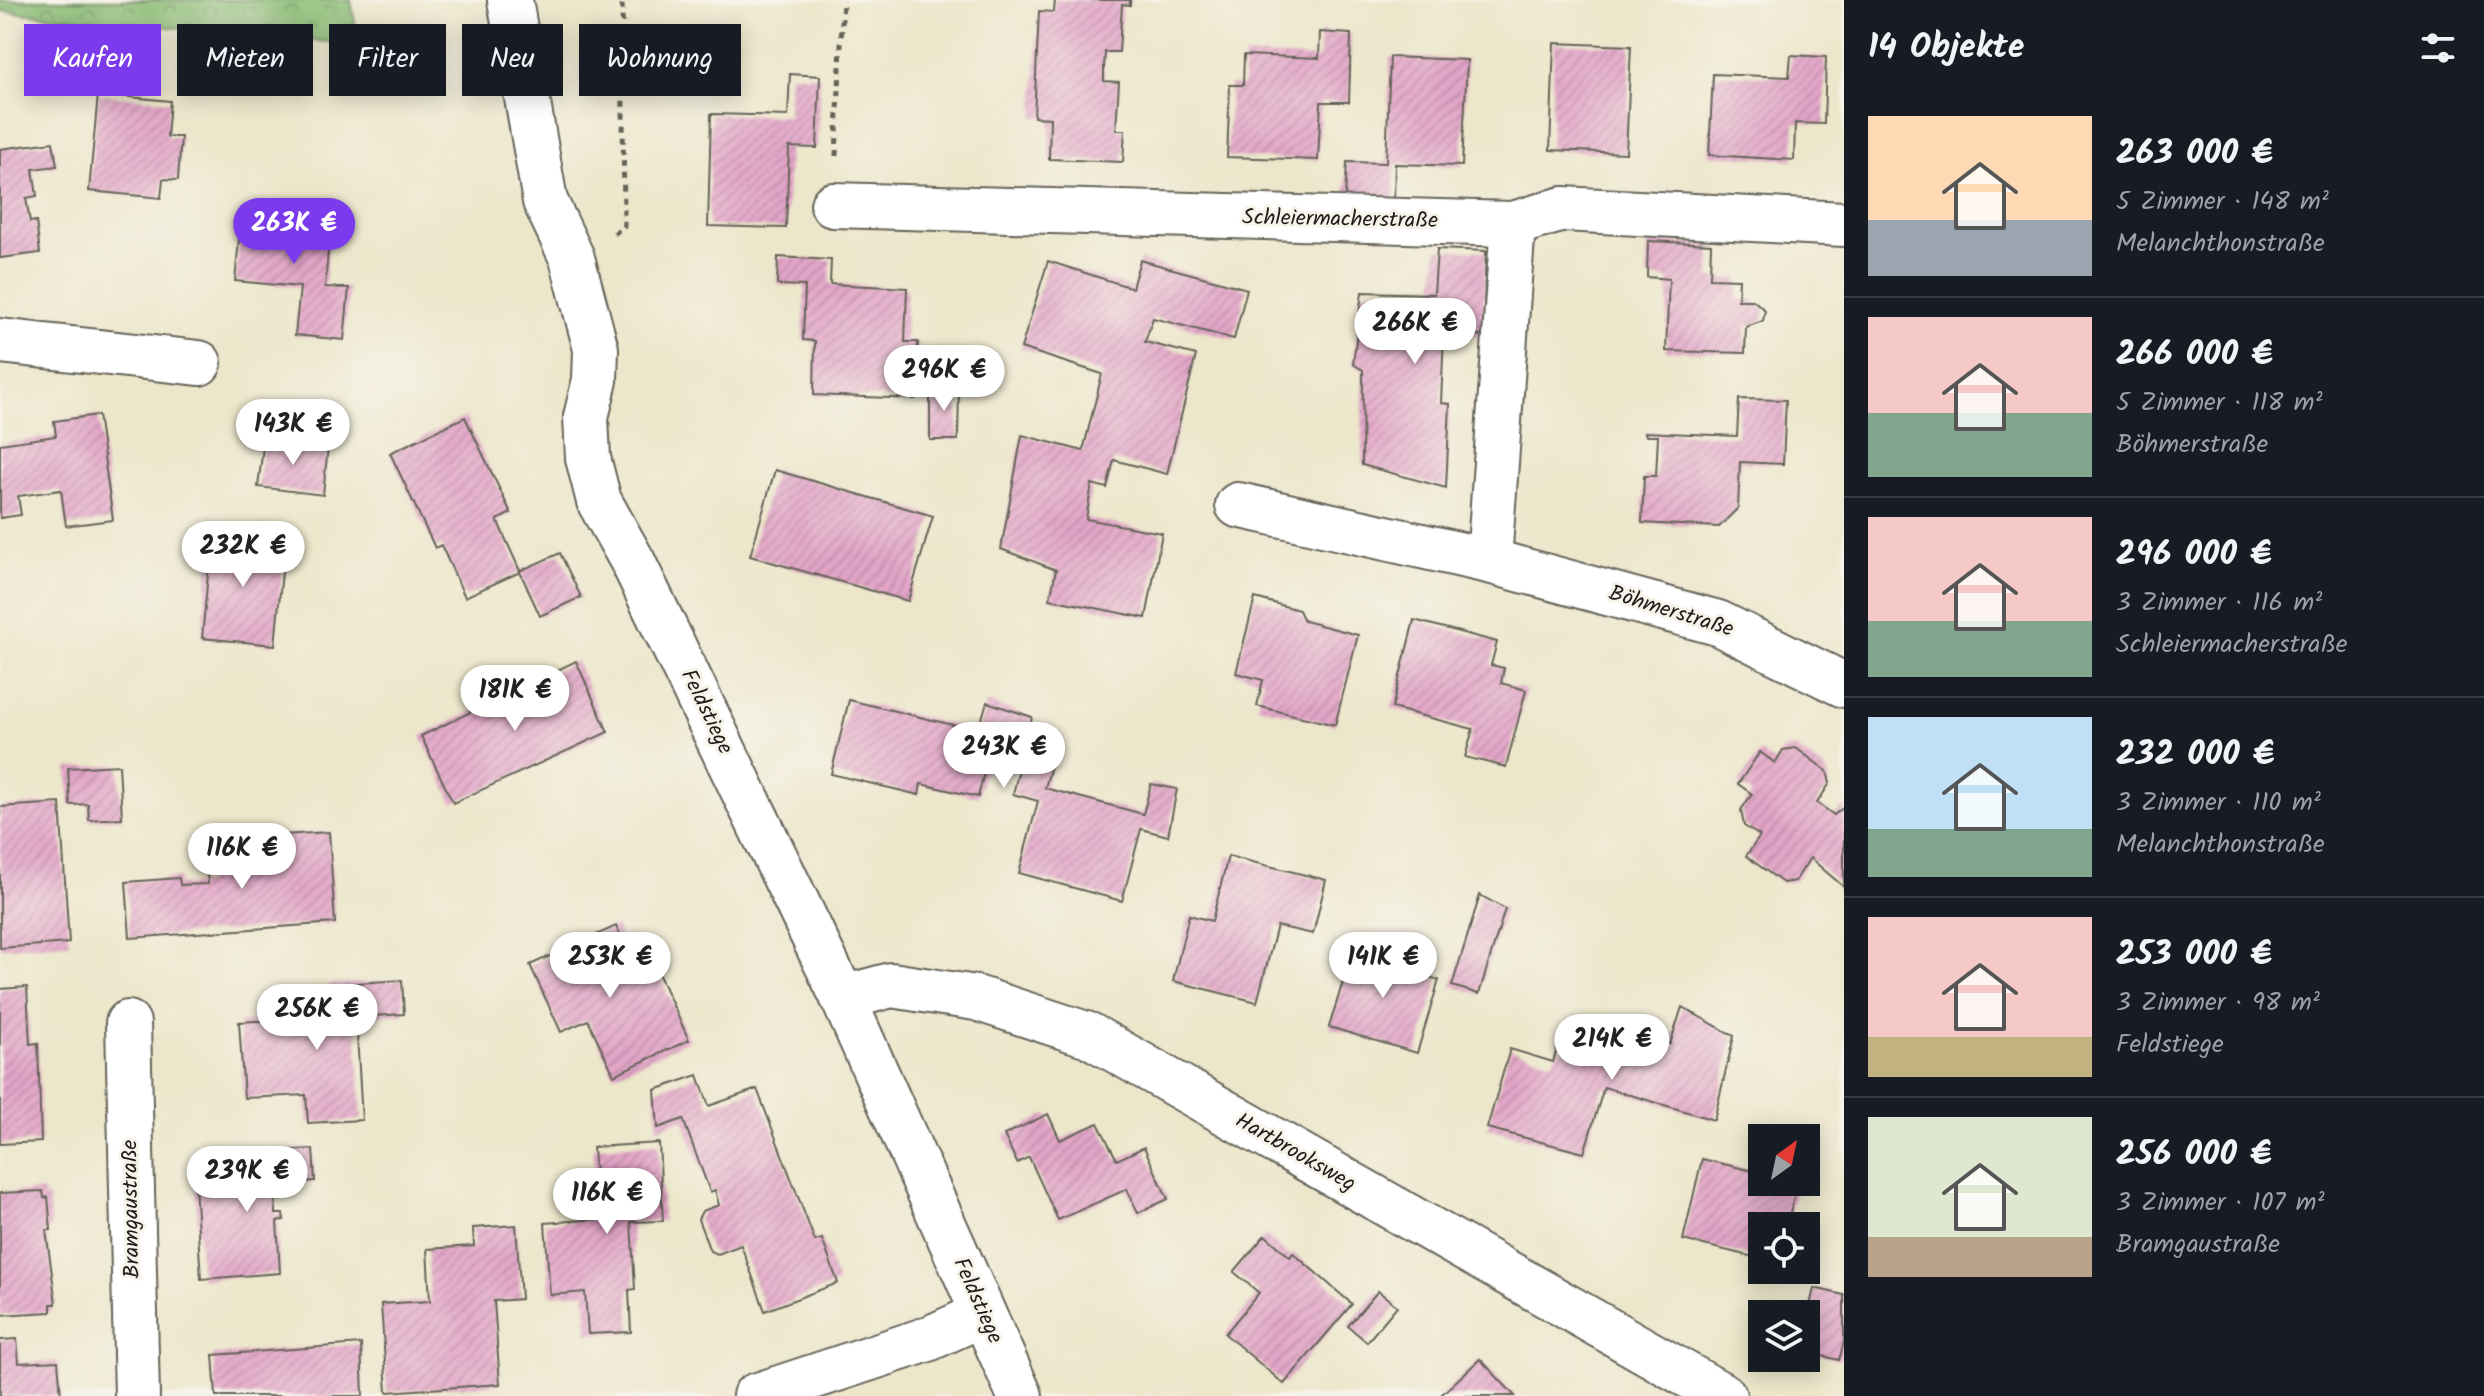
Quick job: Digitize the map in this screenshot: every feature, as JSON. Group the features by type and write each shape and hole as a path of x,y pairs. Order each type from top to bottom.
{"street":[{"name":"Feldstiege","path":"510,0 545,201 572,258 596,349 595,380 586,417 588,458 599,501 633,562 843,998 1020,1396"},
{"name":"Schleiermacherstraße","path":"833,205 1513,224 1563,209 1844,224"},
{"path":"1489,561 1513,224"},
{"path":"0,341 199,363"},
{"name":"Böhmerstraße","path":"1238,505 1489,561 1718,623 1844,685"},
{"name":"Hartbrooksweg","path":"843,998 891,985 976,998 1089,1035 1724,1396"},
{"name":"Bramgaustraße","path":"128,1023 137,1396"},
{"path":"755,1396 928,1339 983,1314"}],"path":[{"path":"572,258 602,243 624,226 622,0"},
{"path":"833,205 843,0"}],"green space":[{"path":"0,0 351,0 355,24 329,24 329,42 313,41 313,24 177,24 177,28 0,11"}],"building":[{"path":"1055,0 1130,0 1130,5 1122,4 1119,52 1105,52 1104,67 1104,81 1119,82 1116,130 1125,130 1123,162 1049,159 1050,118 1034,117 1039,11 1054,12"},
{"path":"1320,32 1351,34 1349,102 1321,102 1318,160 1227,157 1230,85 1243,85 1244,55 1319,58"},
{"path":"1554,43 1631,46 1626,153 1550,150"},
{"path":"1791,55 1826,57 1824,124 1795,123 1794,160 1709,155 1713,74 1789,77"},
{"path":"1390,57 1467,60 1462,166 1395,164 1394,200 1345,198 1347,162 1386,163"},
{"path":"790,74 820,76 817,148 789,147 786,228 708,226 711,114 788,116"},
{"path":"98,96 170,101 167,137 181,137 178,180 163,179 161,198 89,191"},
{"path":"53,142 57,166 33,169 37,196 26,198 30,222 36,221 40,253 0,258 0,149"},
{"path":"242,208 331,216 325,287 349,288 344,340 295,335 300,287 235,281"},
{"path":"1648,241 1711,244 1710,278 1739,279 1738,300 1753,300 1765,310 1763,321 1746,327 1745,353 1666,351 1669,279 1647,277"},
{"path":"1437,249 1486,251 1483,336 1444,333 1441,403 1450,404 1446,488 1362,465 1363,370 1353,364 1362,292 1434,294"},
{"path":"778,257 831,260 830,284 907,288 905,342 918,342 915,399 814,395 815,341 803,340 805,286 777,285"},
{"path":"1140,260 1247,289 1234,339 1153,318 1145,342 1196,355 1167,474 1114,460 1107,488 1092,484 1086,519 1162,533 1146,618 1050,599 1056,570 1001,549 1022,435 1083,451 1102,374 1021,348 1048,261 1132,288"},
{"path":"930,387 959,387 958,440 930,440"},
{"path":"1739,399 1786,400 1783,464 1740,462 1738,508 1719,527 1642,523 1644,476 1656,476 1658,436 1646,436 1645,432 1737,436"},
{"path":"98,415 113,520 66,526 61,490 18,496 21,515 0,518 0,444 56,436 54,421"},
{"path":"465,417 511,513 497,520 520,571 560,553 581,597 540,616 520,572 465,597 441,545 435,548 390,453"},
{"path":"264,439 328,446 323,495 258,487"},
{"path":"775,470 933,516 908,601 750,556"},
{"path":"212,532 285,540 275,645 202,638"},
{"path":"1255,598 1299,610 1304,621 1358,635 1335,725 1257,706 1263,680 1236,673"},
{"path":"1414,620 1497,642 1491,665 1504,668 1501,683 1526,690 1506,767 1465,757 1473,729 1392,708"},
{"path":"576,661 608,732 453,803 421,736"},
{"path":"849,700 978,731 987,702 1032,717 1027,739 1056,747 1045,788 1143,814 1151,784 1177,789 1168,836 1141,829 1122,901 1019,873 1038,801 1013,794 1025,745 993,737 978,797 921,784 919,795 831,774"},
{"path":"1796,748 1827,771 1830,783 1817,803 1834,815 1844,807 1844,887 1810,858 1795,881 1783,883 1746,856 1760,836 1744,826 1741,810 1752,794 1738,784 1760,752 1775,763 1783,750"},
{"path":"119,765 122,818 89,820 88,804 70,805 68,768"},
{"path":"60,803 69,943 0,948 0,807"},
{"path":"329,832 335,923 130,938 126,882 179,878 180,885 208,884 205,848 267,844 266,836"},
{"path":"1228,856 1326,880 1313,934 1277,926 1257,1002 1173,981 1189,915 1212,921"},
{"path":"1480,895 1505,909 1479,994 1452,986"},
{"path":"616,926 642,981 658,973 689,1040 614,1075 588,1020 561,1032 530,965"},
{"path":"1355,943 1394,954 1391,966 1439,980 1417,1053 1329,1027"},
{"path":"402,980 404,1014 356,1017 362,1120 308,1123 306,1095 244,1098 239,1022 329,1017 328,985"},
{"path":"27,987 30,1044 38,1043 41,1142 0,1144 0,989"},
{"path":"1682,1007 1734,1036 1714,1120 1604,1087 1584,1153 1487,1128 1510,1049 1553,1062 1557,1049 1609,1064 1619,1029 1670,1044"},
{"path":"698,1075 709,1106 757,1089 815,1241 822,1239 838,1283 765,1311 741,1245 718,1254 710,1251 698,1219 702,1211 719,1205 715,1190 710,1192 683,1119 658,1128 655,1090"},
{"path":"1048,1114 1060,1140 1098,1123 1117,1160 1144,1147 1168,1199 1138,1213 1127,1189 1058,1220 1029,1157 1017,1163 1004,1135"},
{"path":"659,1143 663,1221 631,1222 635,1289 629,1290 631,1332 588,1334 585,1292 550,1295 545,1223 598,1219 593,1147"},
{"path":"313,1149 315,1181 275,1184 276,1214 283,1214 284,1220 277,1221 280,1273 201,1279 195,1185 238,1182 236,1153"},
{"path":"1702,1159 1748,1170 1748,1196 1794,1196 1790,1212 1748,1212 1748,1256 1683,1240"},
{"path":"43,1191 44,1198 48,1197 51,1230 46,1230 56,1304 51,1304 51,1312 0,1315 0,1193"},
{"path":"516,1225 521,1299 494,1301 500,1384 387,1392 381,1304 430,1301 427,1249 474,1246 473,1228"},
{"path":"1265,1235 1290,1257 1293,1253 1352,1304 1284,1384 1225,1334 1259,1293 1234,1272"},
{"path":"1814,1288 1844,1295 1844,1342 1839,1360 1820,1355 1820,1300 1811,1300"},
{"path":"1378,1291 1397,1306 1367,1342 1348,1326"},
{"path":"17,1339 19,1363 58,1361 61,1396 0,1396 0,1340"},
{"path":"361,1344 363,1396 216,1396 213,1355"},
{"path":"1480,1359 1515,1396 1440,1396"}]}
